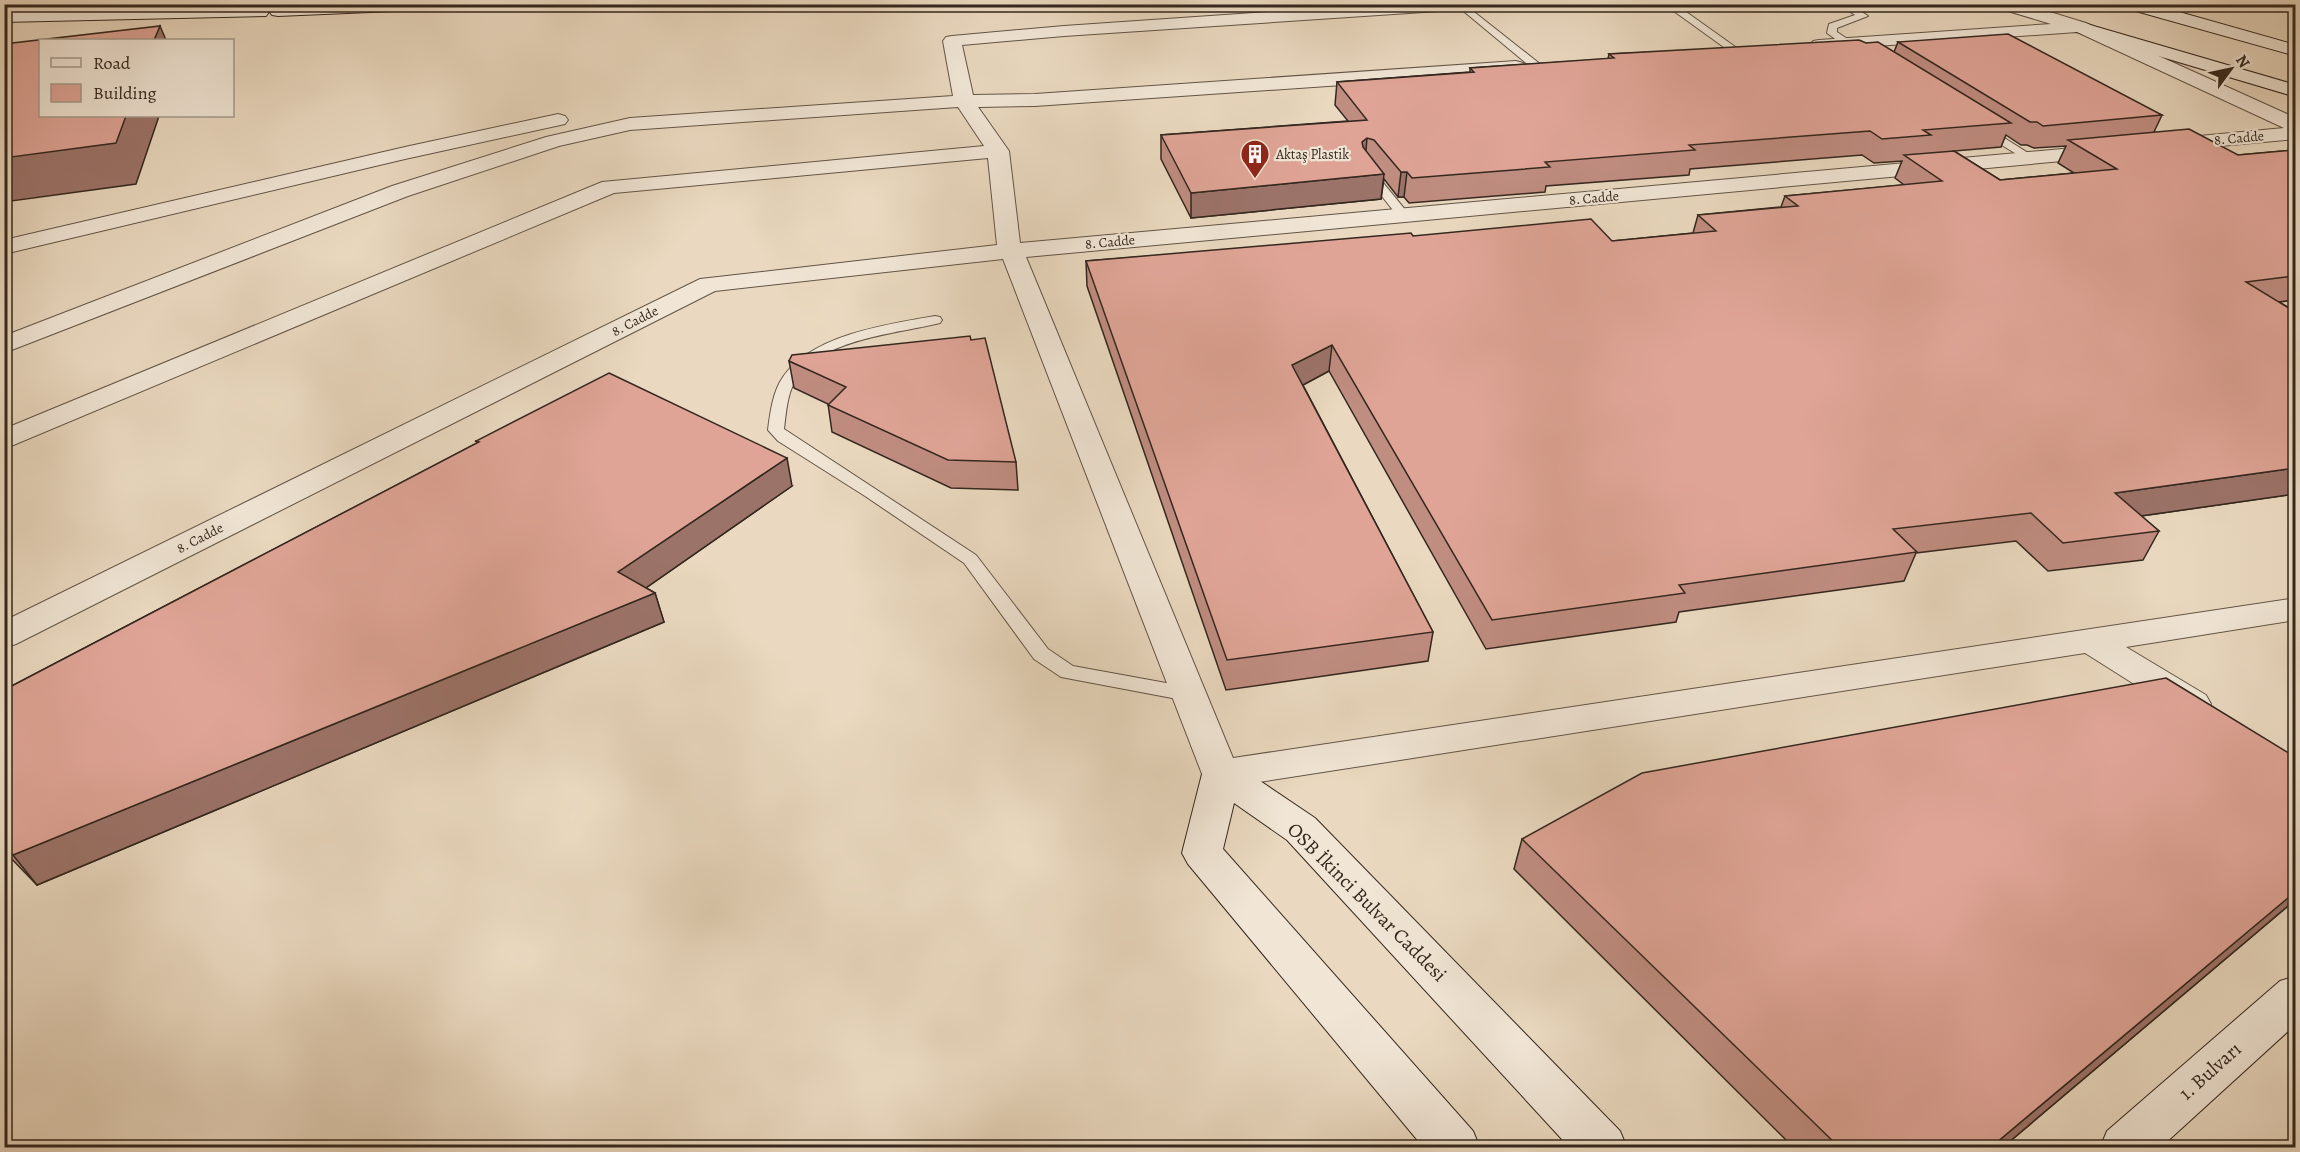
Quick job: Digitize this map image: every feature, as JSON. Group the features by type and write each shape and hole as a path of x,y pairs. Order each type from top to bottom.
{"street":[{"path":"234,4 245,10 260,12"},
{"path":"278,11 320,4"},
{"path":"4,17 260,12 440,4"},
{"path":"1456,1148 1202,853 1221,774 1011,251 1007,240 998,151 964,101 952,41 1064,31 1469,4"},
{"path":"2004,4 2295,91"},
{"path":"2131,4 2295,51"},
{"path":"2186,4 2295,34"},
{"path":"1802,47 2080,27 2295,126"},
{"path":"1712,53 1758,50"},
{"path":"4,345 400,191 553,141 630,124 964,101 1035,100 1547,65"},
{"path":"4,247 467,139 583,116"},
{"name":"8. Cadde","path":"4,636 709,284 1011,251 2295,133"},
{"path":"4,440 610,187 998,151"},
{"path":"333,172 400,191"},
{"path":"1221,774 2295,609"},
{"path":"2089,640 2217,718"},
{"name":"OSB İkinci Bulvar Caddesi","path":"1221,774 1301,829 1603,1148"},
{"name":"1. Bulvarı","path":"2124,1148 2295,995"}],"lane":[{"path":"1668,4 1736,51"},
{"path":"1844,4 1863,16 1832,26 1832,33 1866,56"},
{"path":"1459,5 1547,65"},
{"path":"1972,122 2030,158"},
{"path":"1366,168 1403,215"},
{"path":"935,320 884,328 863,335 832,348 799,366 788,379 776,430 784,438 871,492 970,559 1041,654 1068,672 1188,694"}],"building":[{"path":"160,26 154,39 47,39"},
{"path":"2008,34 2162,115 2043,126 2037,122 2030,122 1898,42"},
{"path":"39,40 39,117 126,117 116,143 4,158 4,44"},
{"path":"1859,40 1866,43 1878,42 2011,123 1923,130 1931,135 1882,139 1870,131 1689,145 1695,150 1545,162 1550,167 1412,178 1407,172 1401,172 1374,140 1367,138 1362,142 1363,147 1384,174 1191,193 1161,135 1367,120 1337,82 1474,72 1470,68 1614,58 1609,54"},
{"path":"2189,129 2238,155 2295,150 2295,276 2246,282 2295,312 2295,468 2115,493 2159,531 2063,543 2031,513 1893,529 1917,552 1679,585 1685,593 1492,620 1332,345 1292,365 1433,632 1227,660 1086,261 1411,233 1413,236 1591,219 1612,241 1716,231 1698,215 1798,206 1785,196 1942,181 1904,155 1954,151 2000,180 2117,169 2068,140"},
{"path":"970,336 971,340 985,338 1016,462 948,460 828,405 846,387 789,361 792,355"},
{"path":"609,373 787,458 618,572 655,593 13,855 4,847 4,690"},
{"path":"2166,678 2295,757 2295,892 1990,1148 1840,1148 1522,839 1642,773"}],"waterway":[{"path":"4,9 179,5"}],"place":[{"name":"Aktaş Plastik","path":"1255,180"}]}
